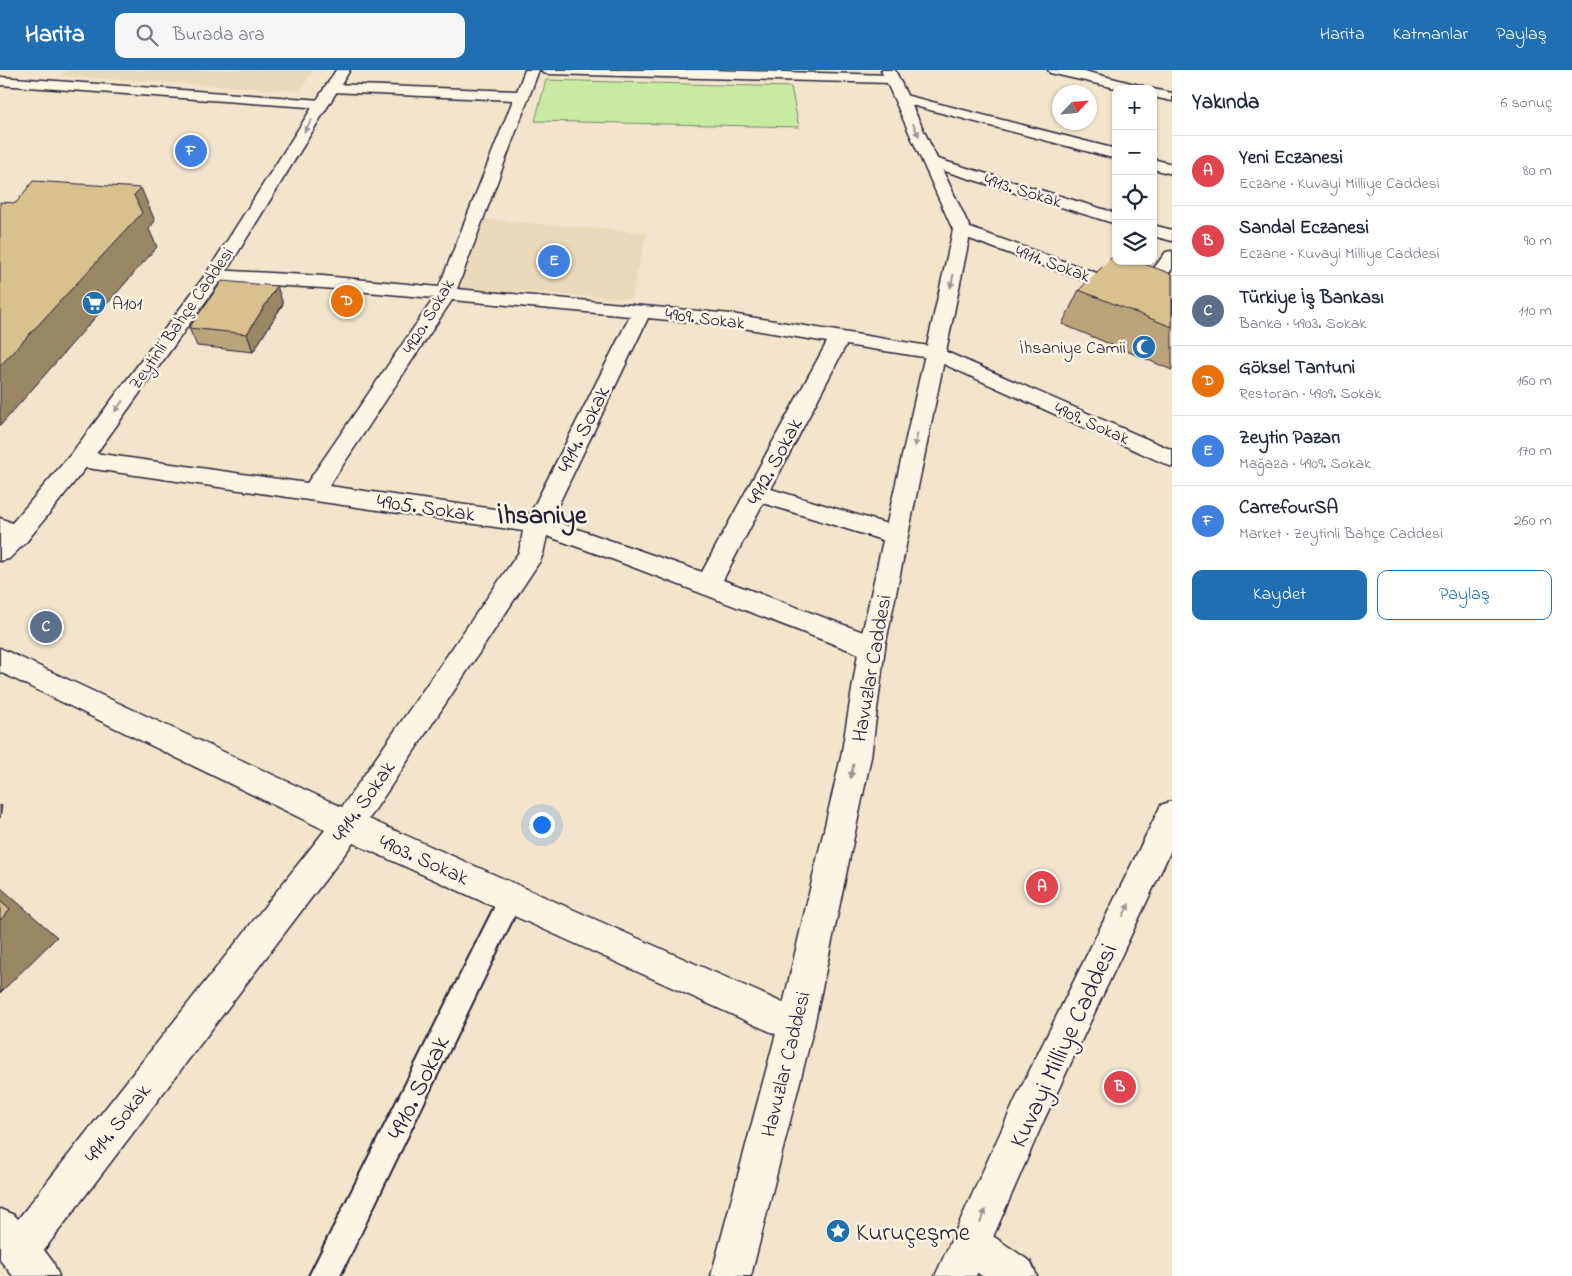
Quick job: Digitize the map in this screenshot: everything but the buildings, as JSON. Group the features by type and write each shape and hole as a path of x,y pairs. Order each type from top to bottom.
{"street":[{"name":"Zeytinli Bahçe Caddesi","path":"0,552 9,531 80,459 214,276 343,70"},
{"name":"4920. Sokak","path":"314,491 446,294 532,70"},
{"path":"548,70 776,73 893,82 1112,153"},
{"path":"1055,70 1080,72 1124,85"},
{"path":"893,82 962,230"},
{"path":"3,84 327,96 522,96"},
{"path":"1157,94 1172,97"},
{"name":"4913. Sokak","path":"931,162 1112,217"},
{"path":"1157,165 1172,169"},
{"name":"4911. Sokak","path":"962,230 1172,307"},
{"name":"Havuzlar Caddesi","path":"731,1276 796,1026 856,757 872,647 935,353 954,278 962,230"},
{"path":"1157,231 1172,236"},
{"path":"1143,296 1172,256"},
{"name":"4909. Sokak","path":"214,276 323,282 731,320 935,353 1172,459"},
{"name":"4914. Sokak","path":"19,1252 348,825 530,554 537,524 642,311"},
{"name":"4912. Sokak","path":"708,585 839,338"},
{"name":"4905. Sokak","path":"80,459 537,524 626,554 872,647"},
{"path":"757,493 895,536"},
{"name":"4903. Sokak","path":"0,659 348,825 796,1026"},
{"name":"Kuvayi Milliye Caddesi","path":"963,1260 1031,1107 1172,815"},
{"path":"963,1260 1017,1276"}],"lane":[{"name":"4910. Sokak","path":"324,1276 511,898"}],"shaded area":[{"path":"67,70 313,70 300,91 61,76"},
{"path":"482,219 647,233 631,299 460,288"}],"green space":[{"path":"546,80 791,87 799,127 535,121"}],"place":[{"name":"CarrefourSA","path":"191,151"},
{"name":"Zeytin Pazarı","path":"554,261"},
{"name":"Göksel Tantuni","path":"347,301"},
{"name":"A101","path":"94,303"},
{"name":"İhsaniye Camii","path":"1144,347"},
{"name":"Türkiye İş Bankası","path":"46,627"},
{"name":"Yeni Eczanesi","path":"1042,887"},
{"name":"Sandal Eczanesi","path":"1120,1087"},
{"name":"Kuruçeşme","path":"838,1231"}],"district":[{"name":"İhsaniye","path":"542,514"}]}
